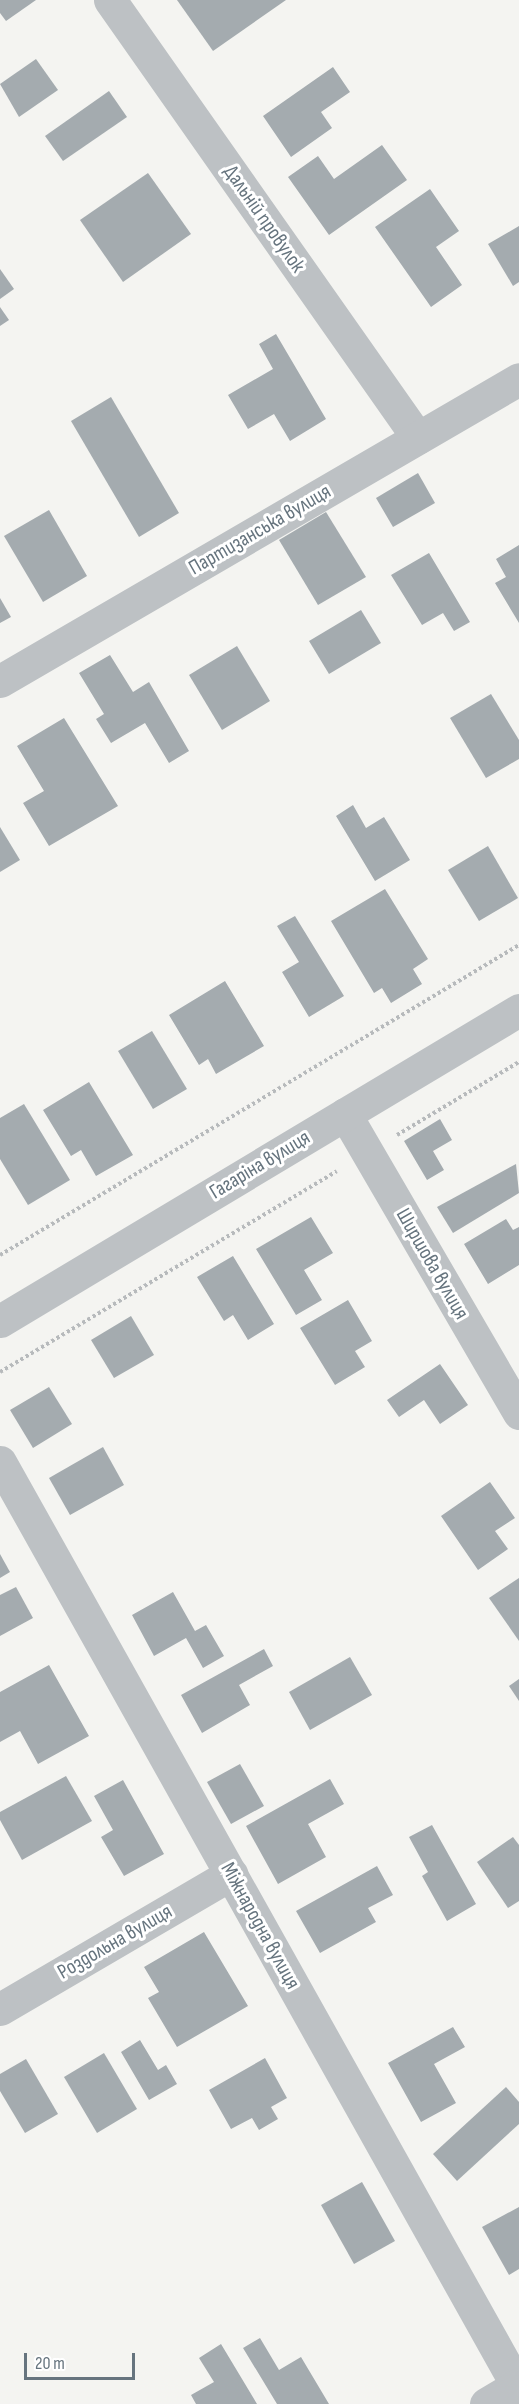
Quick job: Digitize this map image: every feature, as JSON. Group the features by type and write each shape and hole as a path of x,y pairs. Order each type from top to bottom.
{"street":[{"name":"Дальній провулок","path":"110,0 418,438"},
{"name":"Партизанська вулиця","path":"0,681 519,379"},
{"name":"Гагаріна вулиця","path":"0,1321 519,1010"},
{"name":"Ширшова вулиця","path":"345,1114 519,1413"},
{"name":"Міжнародна вулиця","path":"0,1462 518,2386"},
{"name":"Роздольна вулиця","path":"0,2009 231,1874"},
{"path":"486,2404 518,2386"}],"path":[{"path":"0,1255 519,945"},
{"path":"0,1372 519,1062"}],"building":[{"path":"0,0 36,0 6,21 0,13"},
{"path":"177,0 286,0 213,51"},
{"path":"36,59 58,90 19,117 0,84"},
{"path":"333,67 350,92 321,112 332,128 291,157 263,116"},
{"path":"109,91 127,117 63,161 45,136"},
{"path":"382,145 407,180 329,235 288,177 318,156 334,179"},
{"path":"148,173 191,234 123,282 80,220"},
{"path":"430,189 459,231 436,247 462,285 431,307 375,227"},
{"path":"519,226 519,282 513,286 488,244"},
{"path":"0,269 14,289 0,299"},
{"path":"0,307 9,320 0,326"},
{"path":"276,334 326,419 290,441 274,414 248,429 228,395 273,369 259,344"},
{"path":"111,397 179,513 139,537 71,421"},
{"path":"418,473 435,503 393,527 376,498"},
{"path":"49,510 87,576 43,602 4,536"},
{"path":"326,512 366,577 318,605 279,540"},
{"path":"519,545 519,623 495,583 506,577 496,559"},
{"path":"429,553 470,622 454,631 443,613 422,625 391,575"},
{"path":"0,598 11,617 0,623"},
{"path":"361,610 381,643 329,674 309,641"},
{"path":"237,646 270,701 222,730 189,675"},
{"path":"110,655 133,692 149,682 189,751 169,763 145,723 111,743 96,719 104,714 79,673"},
{"path":"491,694 519,740 519,759 486,778 450,718"},
{"path":"64,718 118,806 49,846 23,803 44,791 17,746"},
{"path":"353,805 366,828 384,817 410,860 375,881 336,816"},
{"path":"0,827 20,860 0,872"},
{"path":"488,846 518,898 479,921 448,870"},
{"path":"385,889 428,959 413,969 422,984 391,1003 382,988 374,993 331,921"},
{"path":"295,916 344,996 309,1017 282,972 299,962 277,926"},
{"path":"225,981 264,1046 216,1074 208,1059 199,1065 169,1015"},
{"path":"152,1031 187,1089 153,1109 118,1051"},
{"path":"89,1082 133,1155 96,1176 81,1150 71,1156 43,1110"},
{"path":"24,1104 70,1180 28,1205 0,1159 0,1118"},
{"path":"440,1119 452,1140 433,1151 444,1170 427,1180 404,1141"},
{"path":"516,1164 519,1193 453,1233 437,1207"},
{"path":"311,1217 333,1253 304,1270 322,1300 296,1315 256,1249"},
{"path":"506,1219 513,1230 519,1227 519,1265 488,1284 464,1244"},
{"path":"233,1256 274,1324 248,1340 233,1315 224,1321 197,1277"},
{"path":"348,1300 372,1341 355,1351 365,1367 335,1385 300,1328"},
{"path":"131,1316 154,1355 114,1378 91,1340"},
{"path":"440,1364 468,1405 440,1424 424,1400 399,1417 387,1400"},
{"path":"49,1387 72,1424 33,1448 10,1410"},
{"path":"103,1447 124,1485 70,1515 49,1478"},
{"path":"490,1482 515,1518 495,1531 508,1549 478,1570 441,1516"},
{"path":"0,1554 10,1572 0,1578"},
{"path":"519,1578 519,1641 489,1598"},
{"path":"16,1587 33,1618 0,1636 0,1595"},
{"path":"173,1592 195,1631 206,1625 224,1656 203,1668 186,1638 154,1656 132,1615"},
{"path":"264,1649 273,1666 239,1685 250,1705 202,1733 181,1695"},
{"path":"350,1657 372,1695 310,1730 289,1692"},
{"path":"49,1665 89,1736 38,1764 20,1731 0,1742 0,1692"},
{"path":"519,1679 519,1701 509,1686"},
{"path":"240,1764 264,1806 231,1824 207,1782"},
{"path":"66,1776 92,1821 22,1860 0,1820 0,1812"},
{"path":"330,1779 344,1804 308,1824 326,1857 278,1884 246,1826"},
{"path":"123,1780 164,1854 124,1876 101,1837 113,1830 94,1796"},
{"path":"432,1825 476,1904 447,1921 422,1876 428,1872 409,1837"},
{"path":"513,1837 519,1845 519,1901 508,1908 477,1862"},
{"path":"377,1866 393,1895 368,1908 376,1922 320,1953 296,1911"},
{"path":"204,1932 248,2006 177,2047 148,1998 159,1992 144,1967"},
{"path":"453,2027 465,2047 434,2064 456,2103 421,2122 388,2063"},
{"path":"140,2040 158,2070 166,2065 177,2084 149,2100 121,2052"},
{"path":"104,2053 137,2109 97,2133 64,2077"},
{"path":"265,2058 287,2098 271,2107 278,2119 259,2130 252,2118 231,2129 209,2090"},
{"path":"26,2059 58,2114 25,2133 0,2091 0,2074"},
{"path":"506,2087 519,2102 519,2124 457,2181 433,2154"},
{"path":"362,2182 395,2241 354,2264 321,2205"},
{"path":"519,2207 519,2269 509,2275 482,2227"},
{"path":"260,2338 279,2370 301,2357 329,2404 277,2404 243,2348"},
{"path":"221,2344 257,2404 196,2404 191,2395 214,2382 199,2358"}]}
